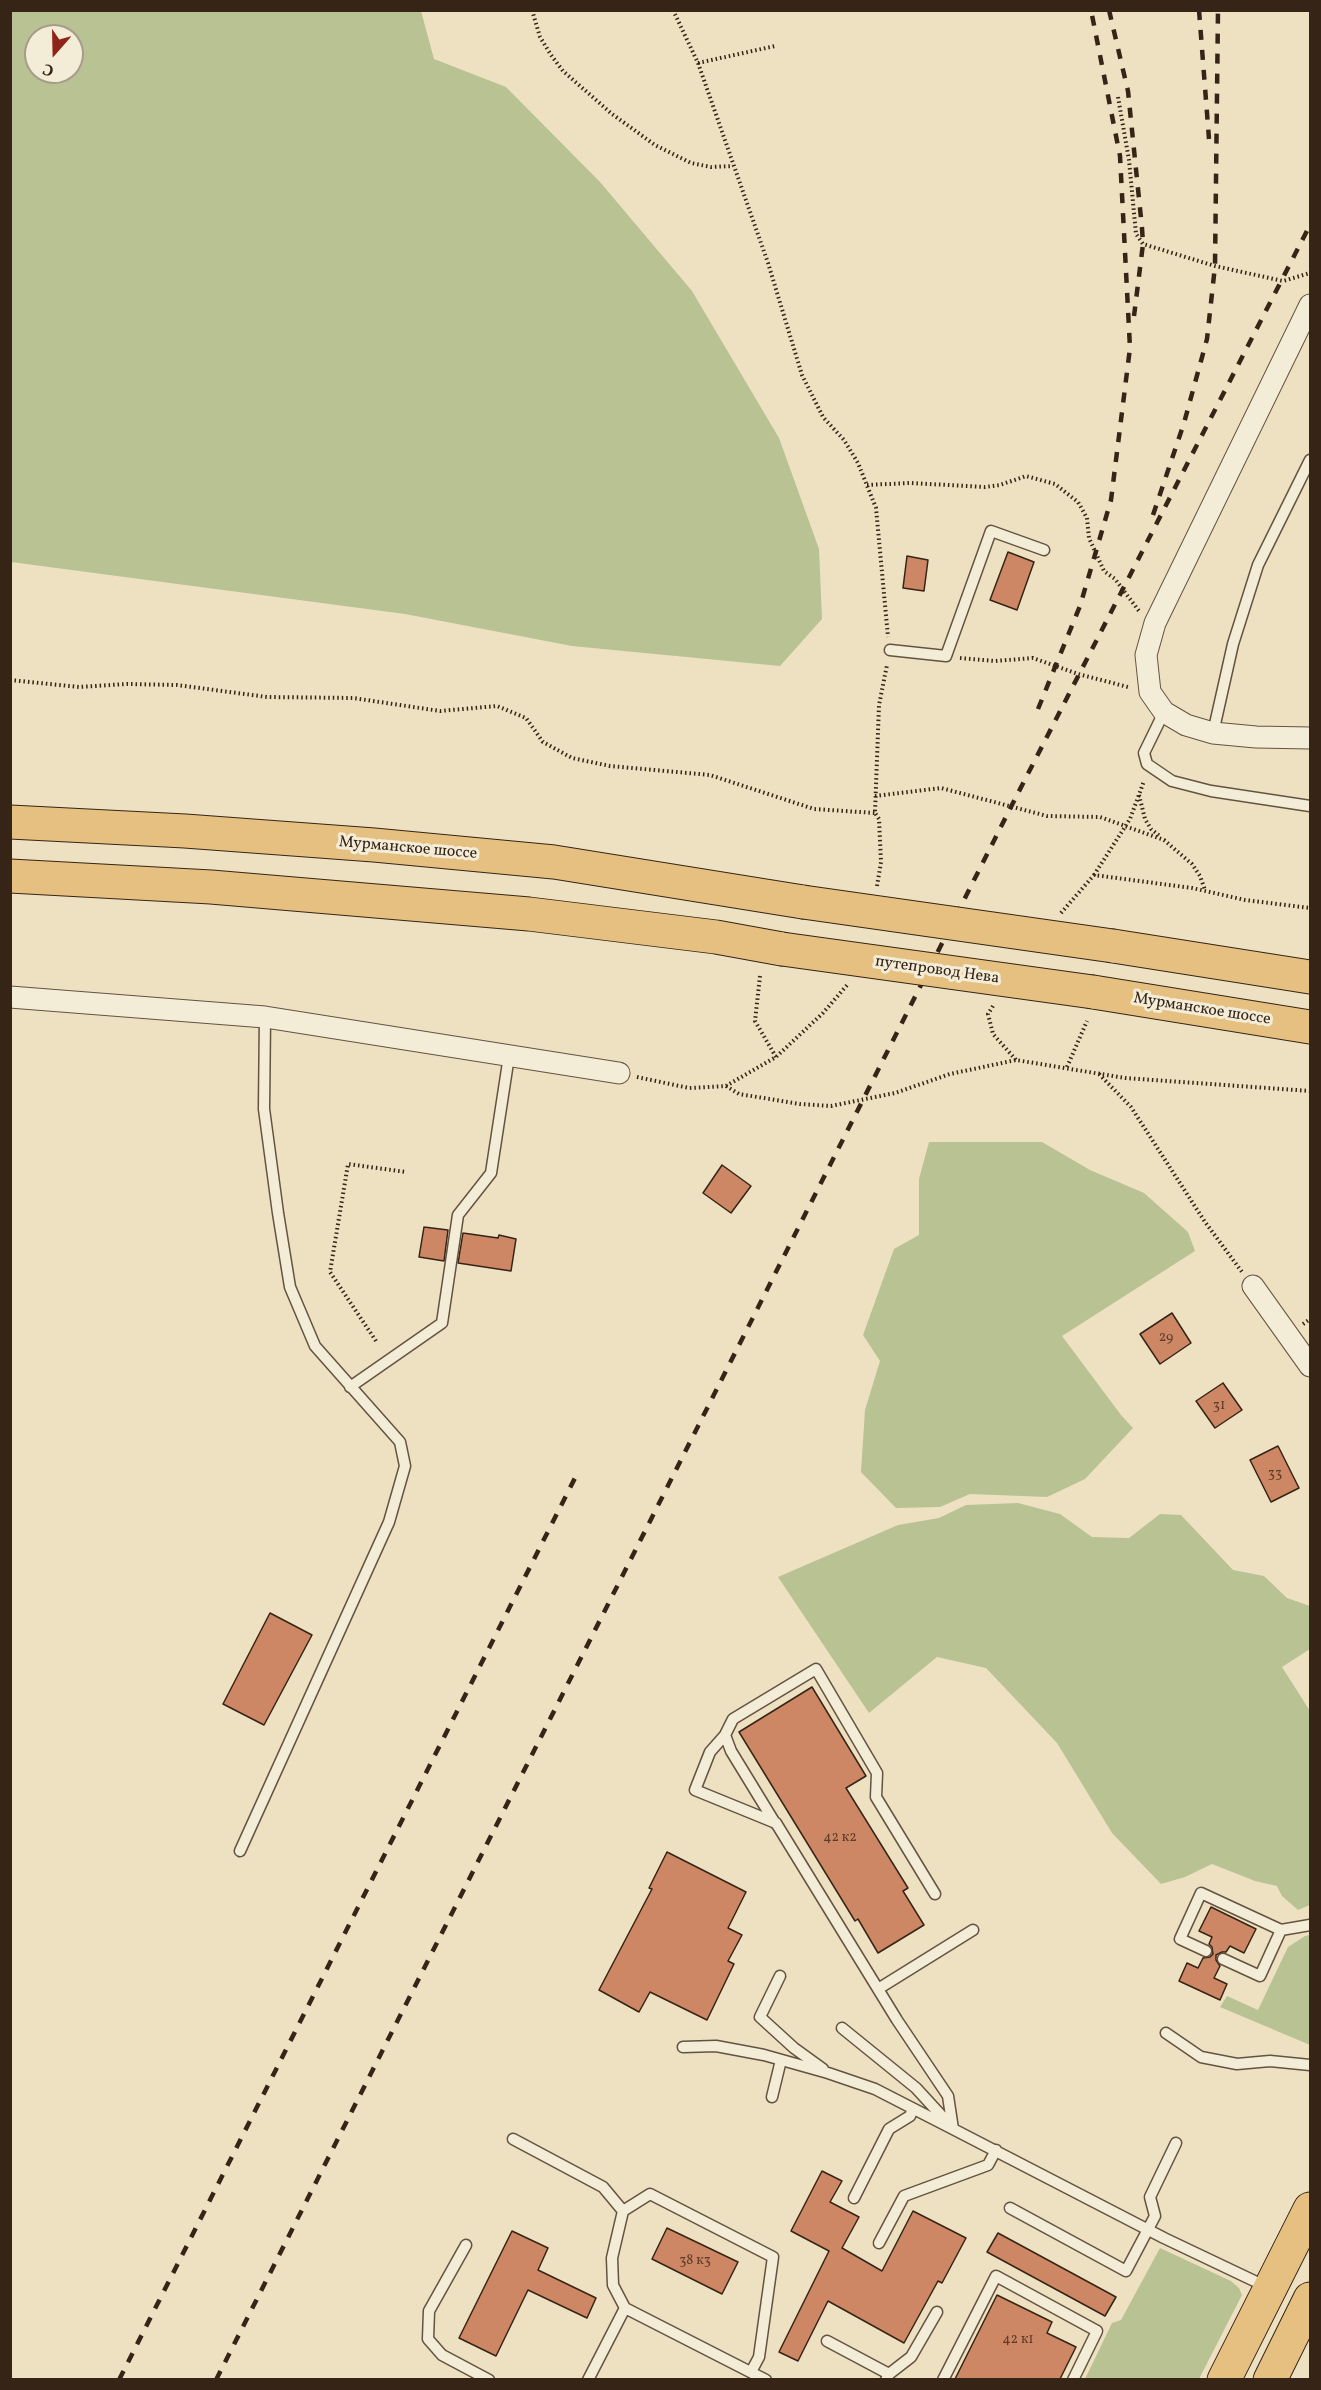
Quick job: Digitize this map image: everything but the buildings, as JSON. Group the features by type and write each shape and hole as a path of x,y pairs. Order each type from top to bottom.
{"main road":[{"name":"Мурманское шоссе","path":"10,822 185,831 374,845 543,861 1311,977"},
{"name":"путепровод Нева","path":"10,876 211,887 529,914 716,937 1090,1007"},
{"name":"Мурманское шоссе","path":"1090,1007 1311,1027"},
{"path":"1224,2379 1311,2209"},
{"path":"1270,2379 1311,2299"}],"street":[{"path":"1311,304 1153,632 1146,655 1150,692 1164,712 1186,724 1213,733 1256,737 1311,738"},
{"path":"10,998 264,1017 619,1073"},
{"path":"1252,1286 1311,1366"}],"lane":[{"path":"1213,733 1233,644 1258,565 1311,460"},
{"path":"890,650 946,656 991,531 1044,550"},
{"path":"1164,712 1144,753 1147,764 1172,781 1201,789 1311,806"},
{"path":"240,1851 388,1522 405,1466 400,1442 315,1346 291,1287 264,1109 264,1017"},
{"path":"350,1387 442,1323 458,1215 491,1173 509,1056"},
{"path":"776,1823 694,1790 710,1752 725,1735 733,1719 816,1669 877,1773 876,1797 935,1894"},
{"path":"725,1735 731,1751 878,1989 948,2096 953,2129"},
{"path":"1206,1951 1180,1939 1201,1893 1281,1930 1311,1925"},
{"path":"878,1989 974,1930"},
{"path":"1223,1959 1260,1976 1281,1930"},
{"path":"780,1976 760,2017 794,2048 828,2073"},
{"path":"842,2028 916,2088 953,2129"},
{"path":"1166,2033 1201,2057 1237,2064 1270,2061 1311,2065"},
{"path":"683,2047 716,2046 781,2060 875,2089 1148,2230 1270,2288"},
{"path":"772,2097 781,2060"},
{"path":"854,2198 889,2129 909,2116 913,2109"},
{"path":"513,2139 603,2187 623,2211"},
{"path":"1010,2208 1126,2271 1155,2216 1150,2197 1176,2143"},
{"path":"879,2243 904,2196 988,2165 996,2150"},
{"path":"751,2372 759,2357 773,2257 650,2194 623,2211 612,2258 613,2285 625,2308 751,2372 766,2379"},
{"path":"466,2245 429,2311 428,2339 442,2355 489,2379"},
{"path":"943,2379 996,2276 1097,2331 1073,2379"},
{"path":"588,2379 625,2308"},
{"path":"827,2341 888,2377 911,2357 937,2312"}],"path":[{"path":"532,10 540,37 551,56 563,71 612,114 655,145 691,164 711,167 733,166"},
{"path":"673,10 698,63 768,263 802,375 823,417 844,440 858,463 876,508 890,650 879,705"},
{"path":"698,63 775,46"},
{"path":"1118,97 1129,160 1136,234 1143,244 1215,266 1282,281 1311,273"},
{"path":"867,485 984,486 1000,485 1026,476 1055,484 1078,502 1087,518 1089,538 1104,571 1122,587 1153,632"},
{"path":"946,656 995,661 1033,658 1078,674 1150,692"},
{"path":"10,680 78,687 127,684 177,685 267,697 353,698 440,711 496,706 526,718 543,742 572,758 610,766 710,775 814,809 875,813"},
{"path":"1094,875 1125,826 1139,795 1147,764"},
{"path":"875,796 941,788 1047,816 1100,817 1164,840"},
{"path":"1139,795 1145,819 1151,829 1192,864 1206,890"},
{"path":"760,976 755,1021 776,1057"},
{"path":"1067,1067 1090,1007"},
{"path":"726,1086 739,1094 800,1104 831,1106 896,1093 950,1074 1016,1060 1125,1078 1311,1091"},
{"path":"1099,1074 1131,1107 1205,1222 1252,1286"},
{"path":"376,1341 330,1272 348,1164 406,1172"}],"green space":[{"path":"11,10 421,11 434,59 506,87 600,182 692,291 779,438 819,549 822,619 780,666 572,646 405,614 11,562"},
{"path":"929,1142 1042,1142 1090,1170 1144,1193 1188,1232 1195,1251 1062,1336 1133,1428 1085,1479 1047,1497 970,1494 940,1507 896,1508 861,1472 865,1410 880,1361 863,1335 894,1249 919,1235 919,1179"},
{"path":"1018,1503 1060,1514 1092,1537 1129,1538 1160,1514 1181,1515 1233,1570 1264,1576 1287,1598 1310,1606 1310,1649 1282,1667 1310,1711 1310,1905 1298,1910 1282,1896 1277,1886 1255,1881 1212,1864 1185,1877 1161,1884 1112,1833 1057,1743 986,1668 937,1657 869,1713 778,1577 898,1525 939,1518 966,1505"},
{"path":"1310,1935 1310,2045 1220,2007 1227,1996 1258,2010 1288,1947"},
{"path":"1160,2248 1231,2281 1239,2288 1242,2295 1199,2379 1085,2379 1112,2323 1121,2320"}],"railway":[{"path":"1038,709 1080,606 1111,500 1130,348 1120,156 1091,10"},
{"path":"1109,10 1128,91 1142,228 1143,244 1134,316"},
{"path":"1199,10 1209,139"},
{"path":"1153,515 1184,423 1207,339 1215,266 1218,10"},
{"path":"216,2380 1016,797 1310,225"},
{"path":"119,2380 575,1478"}]}
